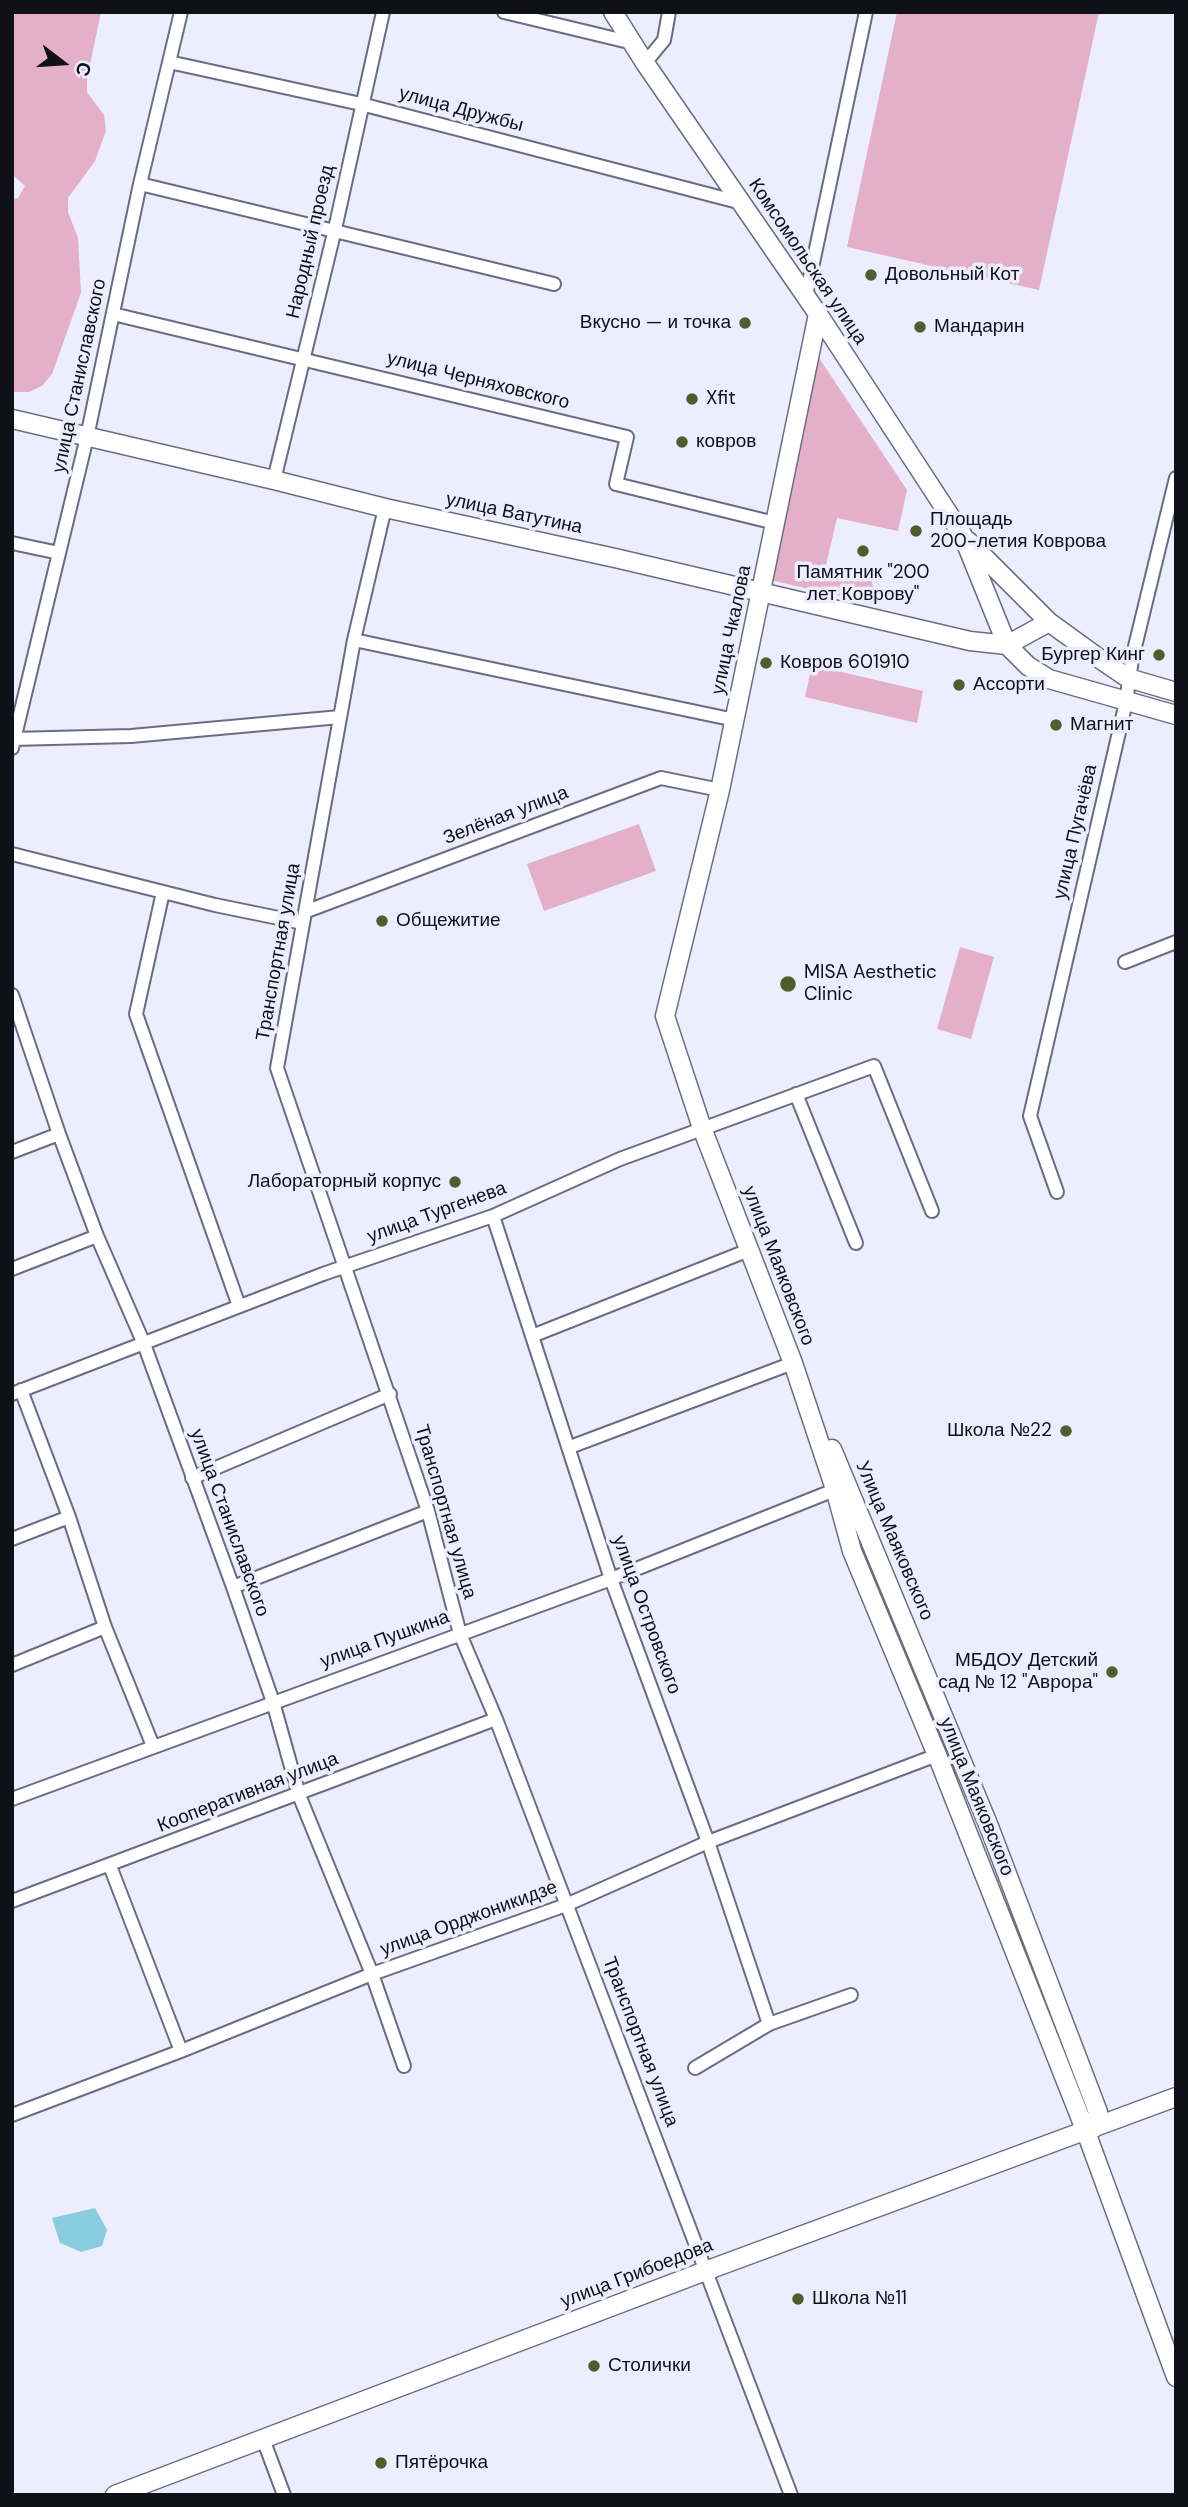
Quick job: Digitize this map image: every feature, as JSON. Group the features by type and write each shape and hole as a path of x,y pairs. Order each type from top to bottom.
{"street":[{"name":"улица Станиславского","path":"13,742 88,437 140,184 181,12"},
{"name":"Народный проезд","path":"274,480 335,229 383,12"},
{"path":"504,12 633,43"},
{"name":"Комсомольская улица","path":"613,12 645,63 806,296 963,536 1007,645"},
{"path":"645,63 664,40 669,12"},
{"path":"806,296 866,12"},
{"name":"улица Дружбы","path":"169,62 362,104 742,203"},
{"path":"140,184 554,284"},
{"name":"улица Черняховского","path":"113,314 627,437 616,485 775,523"},
{"name":"улица Чкалова","path":"681,953 720,790 818,314"},
{"name":"улица Ватутина","path":"12,419 385,508 970,641 1007,645"},
{"name":"улица Пугачёва","path":"1057,1192 1030,1116 1126,702 1128,678 1176,478"},
{"name":"Транспортная улица","path":"385,508 354,640 277,1068 428,1511 460,1634 496,1720 792,2495"},
{"name":"Комсомольская улица","path":"963,536 1049,621 1128,678 1176,692"},
{"path":"12,543 59,553"},
{"path":"1049,621 1007,645 1028,666 1049,679 1176,715"},
{"path":"354,640 735,720"},
{"path":"13,742 131,736 340,717"},
{"name":"Зелёная улица","path":"305,917 660,778 720,790"},
{"path":"12,854 163,892 305,917"},
{"path":"163,892 136,1014 239,1306"},
{"path":"1125,962 1176,942"},
{"name":"улица Маяковского","path":"681,953 665,1016 702,1128 842,1487 852,1551 1090,2130 1176,2376"},
{"name":"улица Станиславского","path":"12,995 18,1034 59,1133 97,1236 144,1344 273,1702 299,1795 372,1974 404,2066"},
{"name":"улица Тургенева","path":"16,1392 346,1266 493,1216 620,1159 874,1066 932,1210"},
{"path":"796,1094 856,1243"},
{"path":"12,1152 59,1133"},
{"name":"улица Островского","path":"493,1216 611,1579 708,1842 769,2024"},
{"path":"12,1269 97,1236"},
{"path":"532,1336 749,1250"},
{"path":"570,1447 793,1363"},
{"path":"16,1392 69,1517 105,1627 153,1746"},
{"path":"192,1478 390,1394"},
{"name":"улица Пушкина","path":"12,1799 611,1579 842,1487"},
{"name":"Улица Маяковского","path":"842,1487 988,1824 1098,2112 1090,2130"},
{"path":"233,1587 428,1511"},
{"path":"12,1539 69,1517"},
{"path":"12,1665 105,1627"},
{"name":"Кооперативная улица","path":"12,1901 496,1720"},
{"name":"улица Орджоникидзе","path":"12,2115 372,1974 566,1905 708,1842 937,1755"},
{"path":"110,1866 181,2051"},
{"path":"695,2068 769,2024 851,1995"},
{"name":"улица Грибоедова","path":"115,2495 708,2270 1176,2097"},
{"path":"263,2439 284,2495"}],"shaded area":[{"path":"12,12 101,12 87,79 87,92 104,115 106,131 95,161 68,198 68,212 78,238 81,293 52,374 42,386 29,392 12,392 12,199 18,198 25,186 12,174"},
{"path":"897,12 1099,12 1039,290 847,247"},
{"path":"819,358 907,490 898,531 837,518 826,565 871,576 876,604 770,580"},
{"path":"812,665 923,691 917,723 805,697"},
{"path":"639,824 656,871 544,911 527,864"},
{"path":"960,947 994,957 971,1039 937,1029"}],"water":[{"path":"95,2208 107,2230 102,2246 81,2252 60,2243 52,2218"}],"place":[{"name":"Довольный Кот","path":"871,275"},
{"name":"Вкусно — и точка","path":"745,323"},
{"name":"Мандарин","path":"920,327"},
{"name":"Xfit","path":"692,399"},
{"name":"ковров","path":"682,442"},
{"name":"Площадь 200-летия Коврова","path":"916,531"},
{"name":"Памятник \"200 лет Коврову\"","path":"863,551"},
{"name":"Бургер Кинг","path":"1159,655"},
{"name":"Ковров 601910","path":"766,663"},
{"name":"Ассорти","path":"959,685"},
{"name":"Магнит","path":"1056,725"},
{"name":"Общежитие","path":"382,921"},
{"name":"MISA Aesthetic Clinic","path":"788,984"},
{"name":"Лабораторный корпус","path":"455,1182"},
{"name":"Школа №22","path":"1066,1431"},
{"name":"МБДОУ Детский сад № 12 \"Аврора\"","path":"1112,1672"},
{"name":"Школа №11","path":"798,2299"},
{"name":"Столички","path":"594,2366"},
{"name":"Пятёрочка","path":"381,2463"}]}
